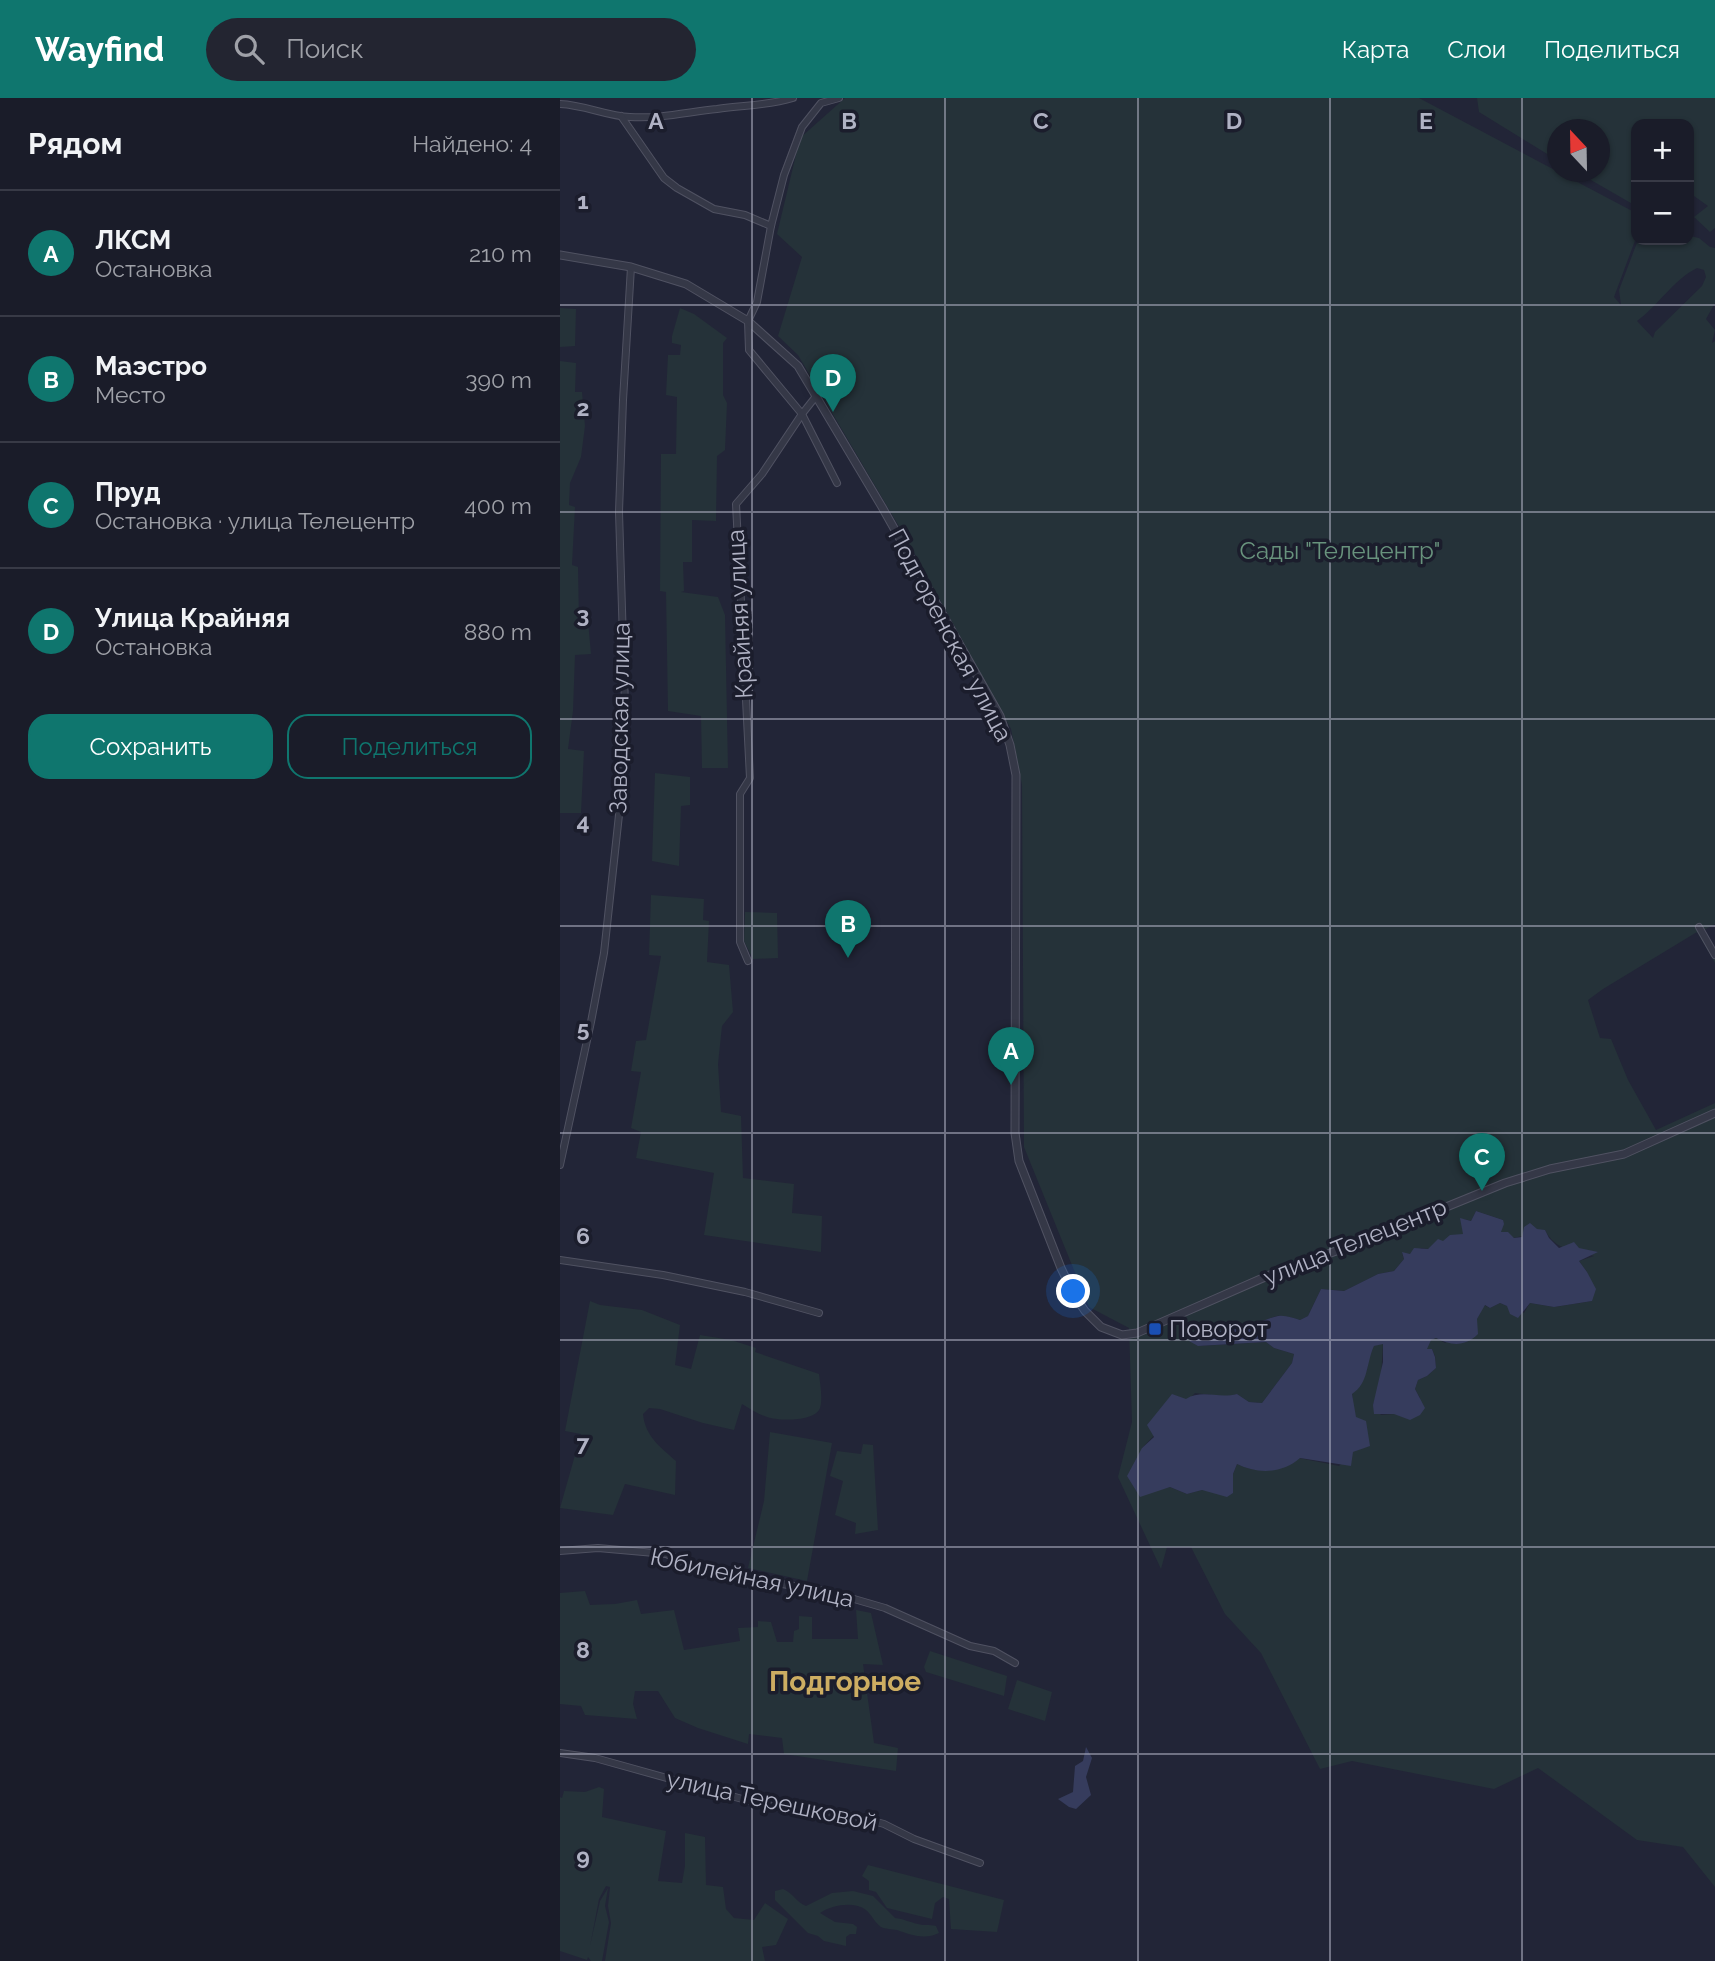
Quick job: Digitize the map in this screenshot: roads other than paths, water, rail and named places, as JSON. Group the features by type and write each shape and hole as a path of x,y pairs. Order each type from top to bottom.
{"street":[{"path":"560,104 593,108 621,116 660,118 697,111 772,104 793,98"},
{"path":"837,484 802,414 749,350 748,321 757,302 771,226 784,176 802,127 819,101 838,98"},
{"path":"621,116 664,178 677,188 714,209 745,215 771,226"},
{"name":"Подгоренская улица","path":"560,254 631,267 686,284 748,321 798,366 993,704 1010,745 1016,775 1015,1133 1019,1161 1060,1268 1085,1311 1101,1327 1122,1335 1137,1333 1157,1325"},
{"name":"Заводская улица","path":"560,1165 592,1022 604,953 623,778 625,706 619,512 631,267"},
{"name":"Крайняя улица","path":"748,961 740,942 740,794 750,776 736,503 762,474 817,395"},
{"path":"1699,927 1715,955"},
{"name":"улица Телецентр","path":"1157,1325 1272,1274 1353,1245 1494,1187 1542,1171 1624,1154 1715,1113"},
{"path":"560,1260 723,1287 819,1313"},
{"name":"Юбилейная улица","path":"560,1551 598,1548 666,1554 710,1572 830,1592 885,1608 970,1646 994,1651 1015,1663"},
{"name":"улица Терешковой","path":"560,1753 595,1758 753,1802 810,1814 855,1816 884,1824 915,1839 980,1863"}],"water":[{"path":"1476,1211 1503,1220 1501,1232 1508,1232 1514,1238 1522,1237 1524,1227 1530,1223 1537,1229 1545,1230 1559,1248 1574,1242 1579,1248 1598,1252 1579,1261 1596,1289 1592,1301 1554,1307 1530,1303 1518,1318 1510,1314 1507,1306 1500,1303 1490,1308 1485,1305 1477,1319 1478,1334 1473,1338 1458,1344 1436,1338 1431,1340 1427,1349 1432,1349 1436,1368 1418,1380 1415,1389 1425,1408 1420,1415 1410,1420 1394,1414 1374,1414 1373,1405 1383,1362 1383,1344 1374,1346 1364,1378 1352,1394 1356,1417 1366,1421 1370,1446 1353,1452 1351,1466 1300,1458 1285,1467 1269,1471 1253,1470 1237,1464 1233,1474 1233,1493 1227,1497 1202,1490 1187,1494 1170,1487 1140,1497 1127,1476 1142,1448 1154,1437 1147,1425 1172,1394 1186,1399 1204,1394 1237,1394 1249,1402 1262,1403 1292,1363 1294,1354 1274,1348 1266,1342 1198,1346 1189,1341 1278,1316 1300,1320 1308,1316 1321,1289 1344,1291 1378,1274 1394,1271 1404,1259 1402,1252 1410,1254 1414,1248 1428,1249 1438,1239 1443,1241 1450,1235 1463,1234 1460,1218 1471,1221"},
{"path":"1086,1747 1092,1758 1086,1777 1091,1795 1076,1809 1058,1799 1073,1792 1075,1766 1083,1761"}],"place":[{"name":"Улица Крайняя","path":"833,412"},
{"name":"Маэстро","path":"848,958"},
{"name":"ЛКСМ","path":"1011,1085"},
{"name":"Пруд","path":"1482,1191"},
{"name":"Поворот","path":"1155,1329"}],"district":[{"name":"Подгорное","path":"845,1681"}],"park label":[{"name":"Сады \"Телецентр\"","path":"1340,551"}]}
